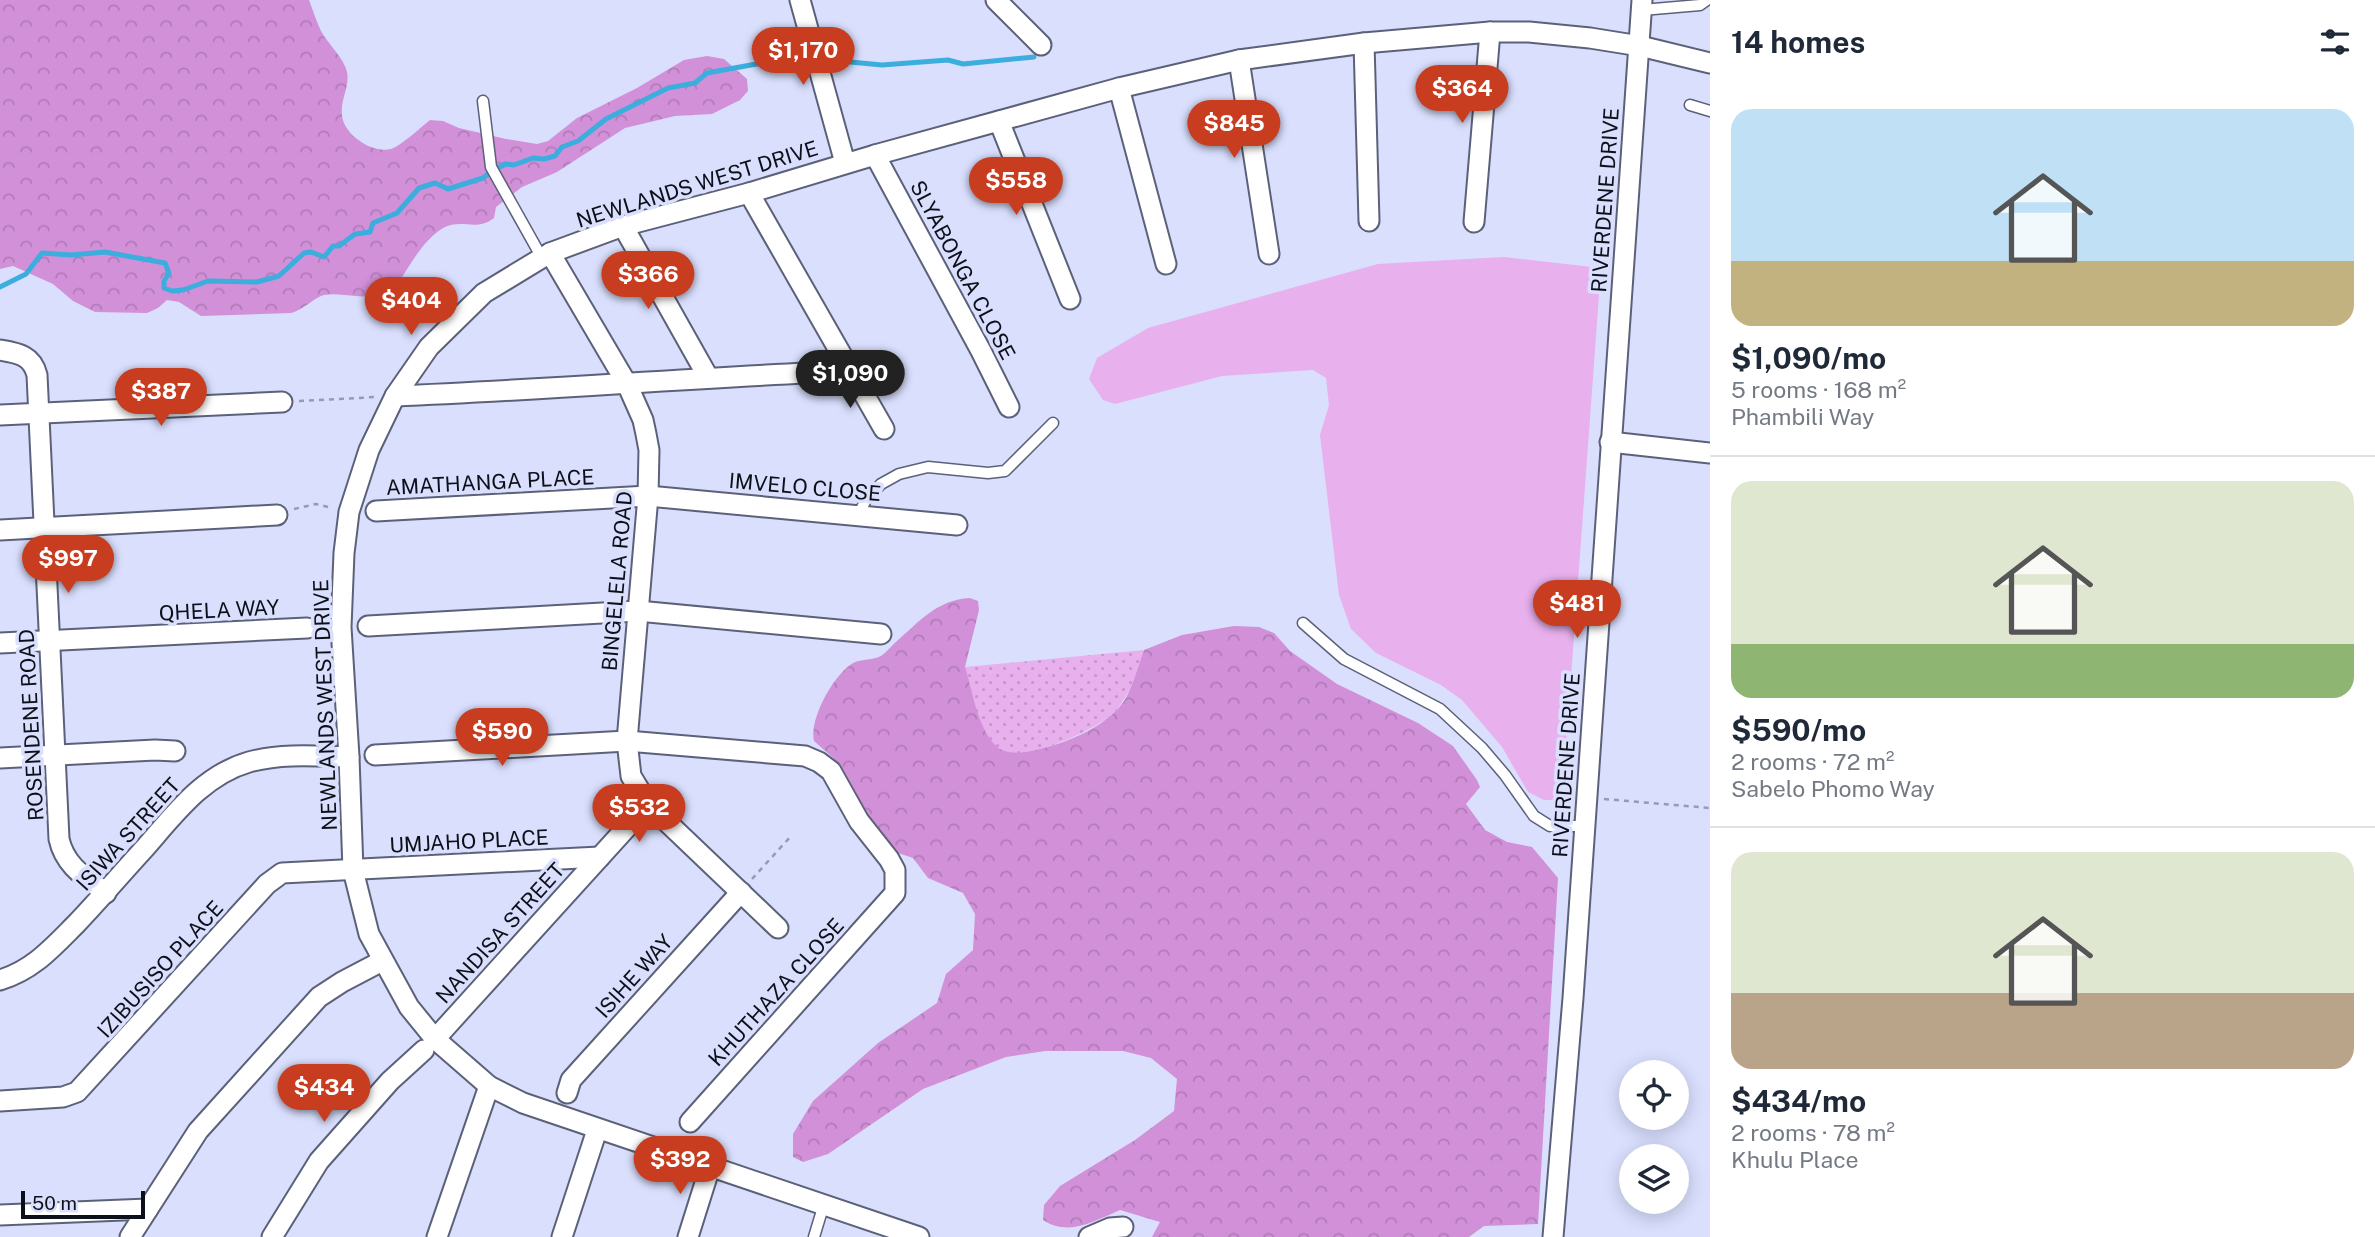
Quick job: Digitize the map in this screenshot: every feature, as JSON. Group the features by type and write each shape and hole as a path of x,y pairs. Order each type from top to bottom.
{"street":[{"path":"800,0 845,163"},
{"path":"996,0 1041,45"},
{"name":"RIVERDENE DRIVE","path":"1554,1237 1642,5"},
{"path":"1474,222 1490,32"},
{"name":"NEWLANDS WEST DRIVE","path":"919,1237 523,1103 489,1086 429,1044 369,934 353,870 341,627 344,553 349,512 369,450 395,396 429,346 484,293 546,256 623,226 1119,88 1239,60 1364,43 1490,32 1529,32 1640,46 1710,63"},
{"path":"1364,43 1369,221"},
{"path":"1239,60 1269,254"},
{"path":"1119,88 1166,264"},
{"path":"999,121 1070,299"},
{"name":"SLYABONGA CLOSE","path":"875,155 1009,407"},
{"path":"749,193 884,429"},
{"path":"623,226 708,377"},
{"name":"BINGELELA ROAD","path":"546,256 627,384 646,434 649,450 648,496 626,741 631,776 648,804 778,928"},
{"name":"ROSENDENE ROAD","path":"0,350 26,356 34,365 37,375 59,839 62,852 72,867 106,892"},
{"path":"395,396 851,371"},
{"path":"0,415 282,402"},
{"path":"1610,442 1710,453"},
{"name":"AMATHANGA PLACE","path":"376,511 648,496"},
{"name":"IMVELO CLOSE","path":"648,496 957,525"},
{"path":"0,530 277,515"},
{"path":"368,626 638,611 881,634"},
{"name":"QHELA WAY","path":"0,643 307,628"},
{"path":"375,755 626,741"},
{"name":"KHUTHAZA CLOSE","path":"626,741 813,758 831,771 859,821 895,870 895,893 690,1122"},
{"path":"0,758 175,751"},
{"name":"ISIWA STREET","path":"0,980 22,972 42,958 106,892 176,813 205,783 219,774 258,760 302,756 349,757"},
{"path":"600,857 648,804"},
{"name":"UMJAHO PLACE","path":"353,870 600,857"},
{"name":"NANDISA STREET","path":"272,1237 319,1161 390,1081 429,1044 600,857"},
{"name":"IZIBUSISO PLACE","path":"0,1101 63,1097 77,1092 275,876 291,871 353,870"},
{"name":"ISIHE WAY","path":"567,1093 571,1080 741,892"},
{"path":"130,1237 198,1131 319,998 342,982 382,961"},
{"path":"437,1237 489,1086"},
{"path":"562,1237 597,1130"},
{"path":"688,1237 710,1167"},
{"path":"0,1215 148,1209"},
{"path":"1089,1237 1110,1228 1123,1227"}],"lane":[{"path":"1642,5 1700,5 1707,0"},
{"path":"483,101 491,167 546,256"},
{"path":"1690,105 1710,111"},
{"path":"858,515 866,500 881,484 899,474 928,467 988,473 1004,471 1053,424"},
{"path":"1303,623 1344,659 1440,709 1482,748 1505,775 1534,817 1550,826 1585,826"},
{"path":"814,1237 824,1204"}],"path":[{"path":"282,402 395,396"},
{"path":"277,515 316,504 349,512"},
{"path":"1586,797 1710,808"},
{"path":"741,892 792,835"}],"shaded area":[{"path":"1504,257 1601,268 1562,800 1544,800 1528,792 1502,747 1462,700 1441,685 1376,653 1351,629 1339,595 1320,435 1329,405 1326,378 1313,370 1222,376 1115,404 1103,400 1089,379 1097,358 1148,328 1378,264"},
{"path":"1144,650 1130,688 1111,715 1068,739 1019,753 996,746 984,729 965,667"}],"green space":[{"path":"0,0 309,0 321,31 347,72 342,115 347,129 360,141 383,150 400,144 430,120 443,121 459,128 506,139 537,144 548,141 577,118 637,88 684,60 707,56 724,59 747,79 748,91 740,100 712,114 675,116 625,128 557,172 522,187 496,207 494,218 487,222 475,225 456,224 443,228 425,244 394,289 385,294 367,297 324,295 291,313 201,316 179,302 167,300 147,313 95,312 73,301 53,284 13,266 0,269"},
{"path":"970,598 978,601 979,610 965,667 1013,752 1060,743 1107,719 1127,696 1144,650 1182,635 1234,626 1259,627 1274,633 1290,651 1337,684 1418,723 1453,746 1480,787 1466,804 1485,830 1507,842 1532,847 1558,878 1538,1224 1484,1226 1469,1237 1152,1237 1160,1222 1120,1210 1082,1226 1053,1225 1043,1220 1044,1205 1060,1186 1135,1140 1174,1111 1177,1079 1151,1058 1123,1051 1045,1051 1006,1057 923,1089 828,1154 803,1162 793,1157 793,1134 813,1101 878,1043 937,1003 946,974 973,950 975,914 963,893 928,878 913,858 898,853 874,826 840,764 814,741 813,732 818,711 829,689 850,665 881,656 939,607"}],"waterway":[{"path":"840,61 882,65 948,60 963,64 1034,57"},
{"path":"498,168 533,158 555,156 562,147 578,141 606,119 668,88 695,83 707,73 773,61 798,63"},
{"path":"0,287 26,274 42,253 71,255 105,252 165,263 169,273 164,281 164,288 172,291 208,281 257,282 279,276 304,253 311,252 324,257 333,246 339,246 355,234 370,232 373,223 397,213 419,188 435,183 448,189 488,174"}]}
